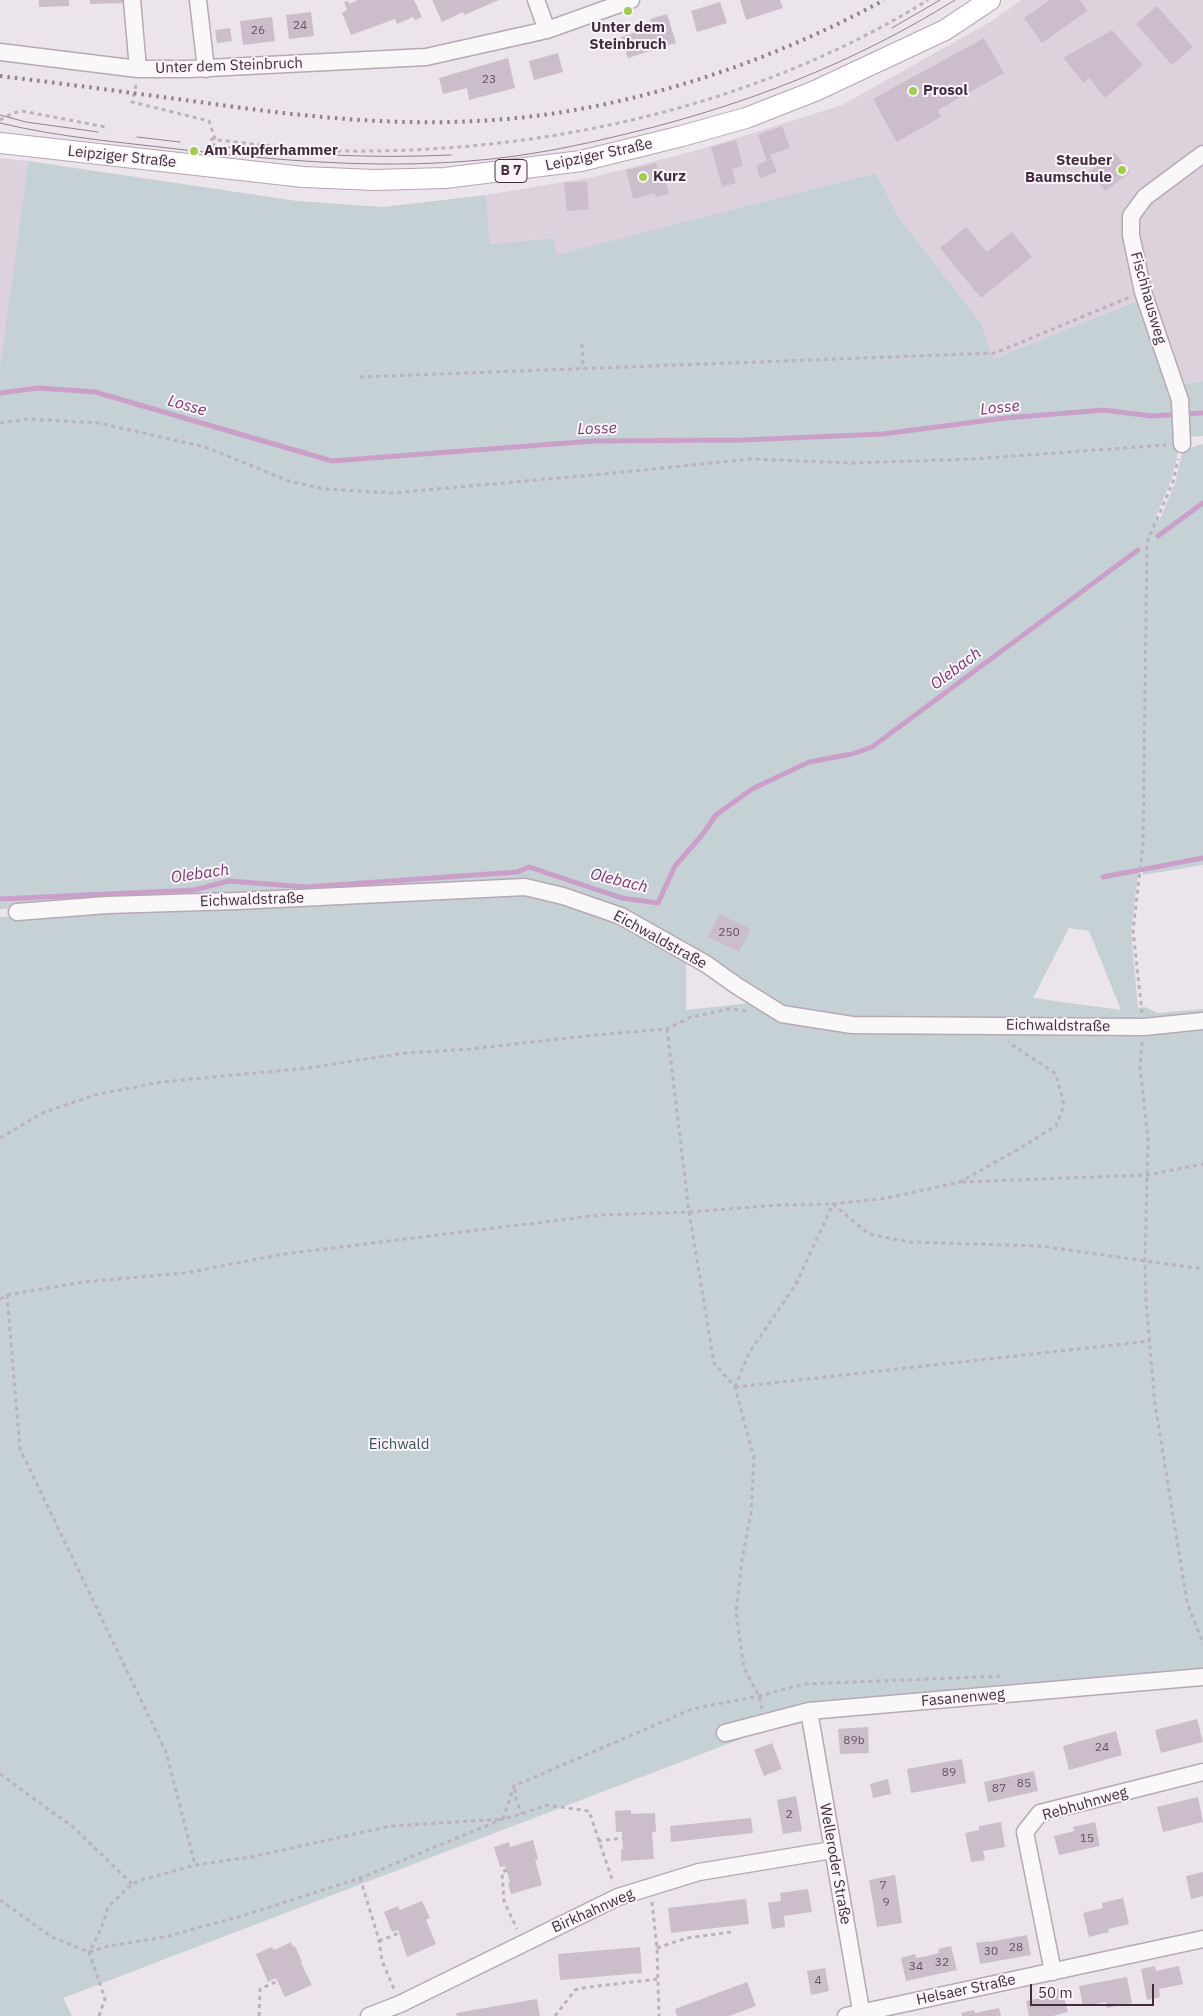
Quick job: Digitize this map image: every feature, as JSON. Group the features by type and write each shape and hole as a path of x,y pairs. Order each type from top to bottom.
{"main road":[{"name":"Leipziger Straße","path":"0,143 303,177 366,180 445,178 581,161 746,118 815,91 945,30 990,0"}],"street":[{"path":"132,0 138,69"},
{"path":"198,0 206,69"},
{"path":"536,0 547,30"},
{"name":"Unter dem Steinbruch","path":"0,52 138,69 206,69 426,57 547,30 630,0"},
{"name":"Fischhausweg","path":"1182,444 1180,400 1143,292 1131,236 1131,216 1145,197 1203,154"},
{"name":"Eichwaldstraße","path":"17,912 107,905 237,901 525,887 563,896 621,916 706,964 782,1014 852,1025 1144,1027 1203,1021"},
{"name":"Fasanenweg","path":"725,1733 808,1711 1203,1677"},
{"name":"Welleroder Straße","path":"808,1711 832,1850 857,2015"},
{"name":"Rebhuhnweg","path":"1053,1972 1025,1832 1040,1813 1203,1772"},
{"name":"Birkhahnweg","path":"369,2016 400,2004 618,1897 699,1872 832,1850"},
{"name":"Helsaer Straße","path":"857,2015 1203,1939"}],"path":[{"path":"210,139 339,150 393,150 483,144 577,132 685,105 783,73 826,54 928,0"},
{"path":"138,69 132,102 209,121 215,140"},
{"path":"0,120 13,113 22,111 106,127"},
{"path":"360,377 994,353 1143,292"},
{"path":"582,344 583,369"},
{"path":"0,423 28,419 99,423 205,447 289,481 324,489 392,493 614,473 750,458 853,464 972,459 1182,444 1173,482 1147,542 1141,866 1133,930 1144,1027 1140,1066 1148,1140 1145,1261 1155,1404 1186,1602 1203,1644"},
{"path":"0,1138 42,1113 96,1095 161,1082 308,1068 405,1053 470,1049 667,1029 691,1017 730,1009 782,1014"},
{"path":"960,1182 1056,1126 1064,1105 1056,1074 1001,1038 994,1025"},
{"path":"667,1029 689,1212 714,1364 734,1387 754,1458 751,1513 742,1560 736,1612 744,1668 759,1696 766,1722"},
{"path":"0,1299 7,1296 82,1282 185,1274 303,1252 600,1215 689,1212 778,1204 833,1204 887,1198 960,1182 1147,1175 1203,1164"},
{"path":"833,1204 869,1234 909,1242 1040,1246 1203,1269"},
{"path":"734,1387 748,1353 796,1284 833,1204"},
{"path":"7,1296 20,1449 166,1752 195,1866"},
{"path":"734,1387 1150,1341"},
{"path":"503,1819 514,1786 692,1709 759,1696 804,1684 1006,1676"},
{"path":"0,1774 73,1828 132,1884"},
{"path":"514,1786 516,1800 522,1814"},
{"path":"0,1900 52,1937 89,1952 109,1946 165,1937 248,1914 360,1878 503,1819 546,1805 589,1811 618,1897"},
{"path":"99,2016 104,1999 89,1952 101,1929 108,1907 132,1884 195,1866 251,1857 391,1826 503,1819"},
{"path":"598,1841 622,1838"},
{"path":"506,1870 502,1872 504,1901 514,1922"},
{"path":"360,1878 379,1941 382,1961 392,1985"},
{"path":"650,1887 657,1948 660,2016"},
{"path":"657,1948 687,1938 731,1932"},
{"path":"379,1941 399,1933"},
{"path":"555,2016 575,1990 658,1979"},
{"path":"259,2016 260,1989 278,1981"}],"shaded area":[{"path":"1021,0 1203,0 1203,381 1168,387 1138,300 993,359 981,323 899,218 876,173 556,256 553,238 490,244 486,195 594,177 705,148 842,105 992,21"},
{"path":"0,158 28,161 0,367"}],"green space":[{"name":"Eichwald","path":"28,161 297,201 383,207 486,195 490,244 554,238 556,255 876,173 899,218 981,323 993,359 1139,300 1168,387 1203,381 1203,436 1190,437 1179,448 1171,481 1154,521 1160,519 1175,483 1182,453 1203,444 1203,865 1143,875 1143,866 1139,866 1131,930 1138,1008 1145,1007 1158,1013 1203,1009 1203,1680 801,1716 63,1998 72,2016 0,2016 0,917 523,890 565,901 657,940 686,963 686,1010 768,1001 676,939 641,920 584,898 526,883 295,896 106,902 0,909 0,367","holes":["1069,928 1089,931 1121,1010 1033,998"]}],"building":[{"path":"39,0 69,0 69,6 39,7"},
{"path":"90,0 123,0 123,3 90,4"},
{"path":"358,0 414,0 422,17 415,20 413,17 397,24 395,19 351,35 342,13 347,10 344,2 348,1 349,4"},
{"path":"432,0 499,0 464,15 463,12 442,22"},
{"path":"740,0 780,0 783,8 746,20"},
{"path":"1050,0 1080,0 1087,11 1042,43 1024,18"},
{"path":"720,2 727,23 697,32 691,11"},
{"path":"1157,6 1193,47 1172,65 1136,24"},
{"path":"311,12 314,36 289,39 286,15"},
{"path":"667,14 676,43 628,58 621,37 652,27 650,19"},
{"path":"272,17 275,41 243,45 240,21"},
{"path":"230,28 232,41 217,43 215,30"},
{"path":"1112,30 1143,65 1105,98 1089,78 1084,83 1063,58"},
{"path":"984,38 1004,73 938,110 941,117 897,142 873,99"},
{"path":"558,53 563,72 534,80 529,61"},
{"path":"508,58 515,88 469,100 467,88 443,94 439,78"},
{"path":"782,126 790,148 770,155 777,172 760,178 756,165 767,161 758,135"},
{"path":"736,140 743,166 732,169 736,183 722,187 711,147"},
{"path":"1115,153 1130,173 1105,191 1090,171"},
{"path":"656,163 660,179 665,178 669,194 656,197 655,193 633,199 626,170"},
{"path":"587,181 589,209 567,211 564,183"},
{"path":"966,227 987,252 1012,232 1032,257 981,298 940,248"},
{"path":"719,914 751,929 739,952 708,937"},
{"path":"1197,1719 1203,1742 1161,1753 1155,1730"},
{"path":"868,1727 869,1753 840,1754 838,1729"},
{"path":"1116,1731 1122,1755 1069,1770 1063,1746"},
{"path":"772,1743 782,1769 764,1776 754,1750"},
{"path":"962,1759 966,1783 911,1793 907,1769"},
{"path":"1034,1771 1038,1791 988,1802 984,1782"},
{"path":"888,1779 891,1794 873,1798 870,1784"},
{"path":"796,1796 802,1831 783,1834 777,1800"},
{"path":"1198,1797 1203,1822 1163,1832 1157,1807"},
{"path":"631,1810 631,1814 655,1813 656,1832 652,1832 654,1859 621,1861 621,1849 623,1849 622,1832 616,1832 615,1811"},
{"path":"751,1818 753,1833 671,1842 670,1826"},
{"path":"1001,1822 1005,1847 983,1851 985,1860 971,1862 965,1833 979,1830 979,1826"},
{"path":"1095,1822 1100,1846 1059,1855 1054,1836 1074,1831 1073,1827"},
{"path":"533,1840 538,1859 535,1860 542,1885 511,1894 508,1883 510,1882 505,1866 500,1867 494,1847 509,1842 510,1847"},
{"path":"1203,1872 1203,1896 1191,1899 1186,1876"},
{"path":"895,1875 902,1923 877,1927 869,1880"},
{"path":"808,1889 812,1912 784,1916 785,1927 772,1929 768,1903 781,1901 780,1893"},
{"path":"1123,1898 1129,1924 1108,1929 1109,1932 1089,1937 1083,1913 1103,1908 1102,1903"},
{"path":"746,1899 749,1924 671,1933 668,1908"},
{"path":"422,1901 430,1918 426,1920 436,1944 407,1957 398,1930 392,1932 384,1912 398,1906 400,1910"},
{"path":"1027,1935 1031,1955 980,1964 976,1943"},
{"path":"291,1942 293,1947 295,1946 312,1985 285,1997 276,1978 268,1982 256,1954 272,1947 274,1950"},
{"path":"951,1946 957,1970 906,1981 901,1958 915,1954 916,1958 927,1956 939,1953 938,1949"},
{"path":"640,1947 642,1973 560,1980 558,1954"},
{"path":"1155,1966 1156,1971 1179,1966 1183,1984 1159,1989 1160,1997 1147,2000 1141,1969"},
{"path":"825,1968 829,1991 811,1995 807,1971"},
{"path":"1127,1977 1132,2003 1107,2008 1106,2002 1083,2006 1079,1986"},
{"path":"747,1982 756,2006 729,2016 677,2016 675,2009"},
{"path":"1061,1988 1068,2012 1053,2016 1029,2016 1026,2001 1049,1996 1048,1991"},
{"path":"537,1999 540,2016 457,2016 456,2013"},
{"path":"999,2008 1001,2016 962,2016 961,2013 974,2010 975,2013"}],"waterway":[{"name":"Losse","path":"0,393 38,388 95,392 332,461 593,441 743,440 883,434 1005,418 1104,410 1151,416 1203,413"},
{"name":"Olebach","path":"1158,536 1203,503"},
{"name":"Olebach","path":"0,899 194,890 229,881 306,887 517,872 529,867 622,898 658,903 675,866 702,835 716,815 752,789 809,762 852,754 872,747 1138,550"},
{"path":"1103,877 1203,858"}],"tram line":[{"path":"892,28 940,0"},
{"path":"0,123 88,139 286,160 396,164 510,157 570,147 630,133 673,122 757,95 798,80 878,43 917,23 955,0"},
{"path":"0,115 26,122 98,132"},
{"path":"137,137 180,142"},
{"path":"207,145 329,155 451,155"}],"railway":[{"path":"0,76 268,111 372,121 441,122 528,117 581,109 634,97 687,83 739,66 838,24 884,0"}],"place":[{"name":"Unter dem Steinbruch","path":"628,11"},
{"name":"Prosol","path":"913,91"},
{"name":"Am Kupferhammer","path":"194,151"},
{"name":"Steuber Baumschule","path":"1122,170"},
{"name":"Kurz","path":"643,177"}]}
